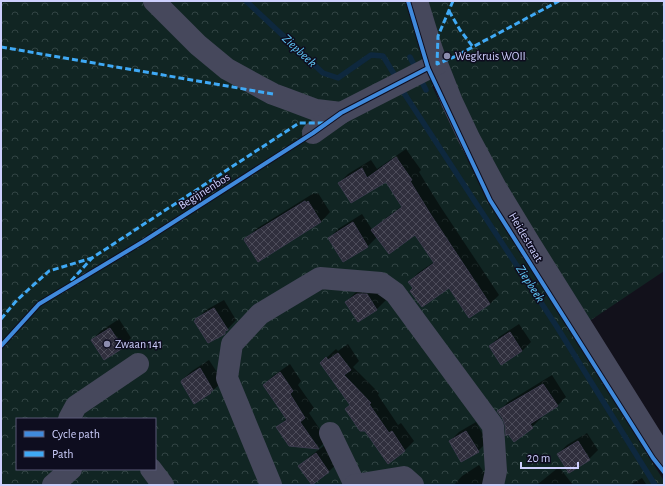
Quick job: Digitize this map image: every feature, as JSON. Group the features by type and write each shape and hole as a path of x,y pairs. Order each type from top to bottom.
{"street":[{"path":"154,1 198,46 227,69 273,94 316,110 341,113"},
{"name":"Heidestraat","path":"417,1 430,47 458,114 496,188 664,458"},
{"path":"313,134 341,113 437,64"},
{"path":"271,485 227,378 232,344 260,314 320,278 380,283 395,293 493,426 496,471 493,485"},
{"path":"70,418 76,406 138,364"},
{"path":"330,433 355,485 404,477 413,485"},
{"path":"53,485 70,470"},
{"path":"152,470 163,485"}],"green space":[{"path":"1,1 664,1 664,271 588,322 505,191 451,78 432,86 487,200 664,481 664,485 1,485"}],"building":[{"path":"396,157 412,180 410,181 431,215 490,304 469,318 449,288 422,307 410,291 413,288 408,282 434,263 415,235 389,254 371,230 402,207 386,182 351,203 338,183 362,168 367,178"},
{"path":"305,201 306,203 308,201 321,222 258,262 244,240 245,238"},
{"path":"353,222 368,247 343,262 328,238"},
{"path":"357,294 367,294 377,310 358,322 345,302"},
{"path":"214,308 228,330 225,331 225,334 208,343 194,321"},
{"name":"Zwaan 141","path":"110,328 123,348 104,360 91,340"},
{"path":"510,332 522,351 501,365 489,346"},
{"path":"338,353 351,370 344,375 371,403 369,404 389,433 392,431 405,451 388,464 365,431 360,431 345,409 350,405 320,363 326,357 328,360"},
{"path":"200,368 213,390 210,392 211,393 194,404 181,382"},
{"path":"280,372 293,391 290,394 305,418 300,422 319,449 289,446 276,427 287,420 263,385"},
{"path":"543,384 558,406 530,424 533,428 514,442 508,434 506,436 503,419 497,411"},
{"path":"466,431 479,452 461,462 449,441"},
{"path":"578,441 590,460 569,473 557,454"},
{"path":"316,453 329,472 312,485 298,466"}],"waterway":[{"name":"Ziepbeek","path":"246,1 323,73 338,78 371,55 383,56 394,74"},
{"path":"410,57 416,69"},
{"path":"420,78 426,90"},
{"name":"Ziepbeek","path":"400,87 557,327 655,485"}],"marked path":[{"path":"453,1 438,36 437,64 454,57 559,1"},
{"path":"449,11 460,30 473,47"},
{"path":"1,47 273,94"},
{"path":"71,281 92,258 299,123 326,123"},
{"path":"1,319 17,300 49,271 92,258"}],"cycle path":[{"path":"408,1 428,68 490,200 653,458 664,472"},
{"name":"Begijnenbos","path":"1,346 39,304 144,241 313,133 341,113 428,68"}],"place":[{"name":"Wegkruis WOII","path":"447,56"},
{"name":"Zwaan 141","path":"107,344"}]}
